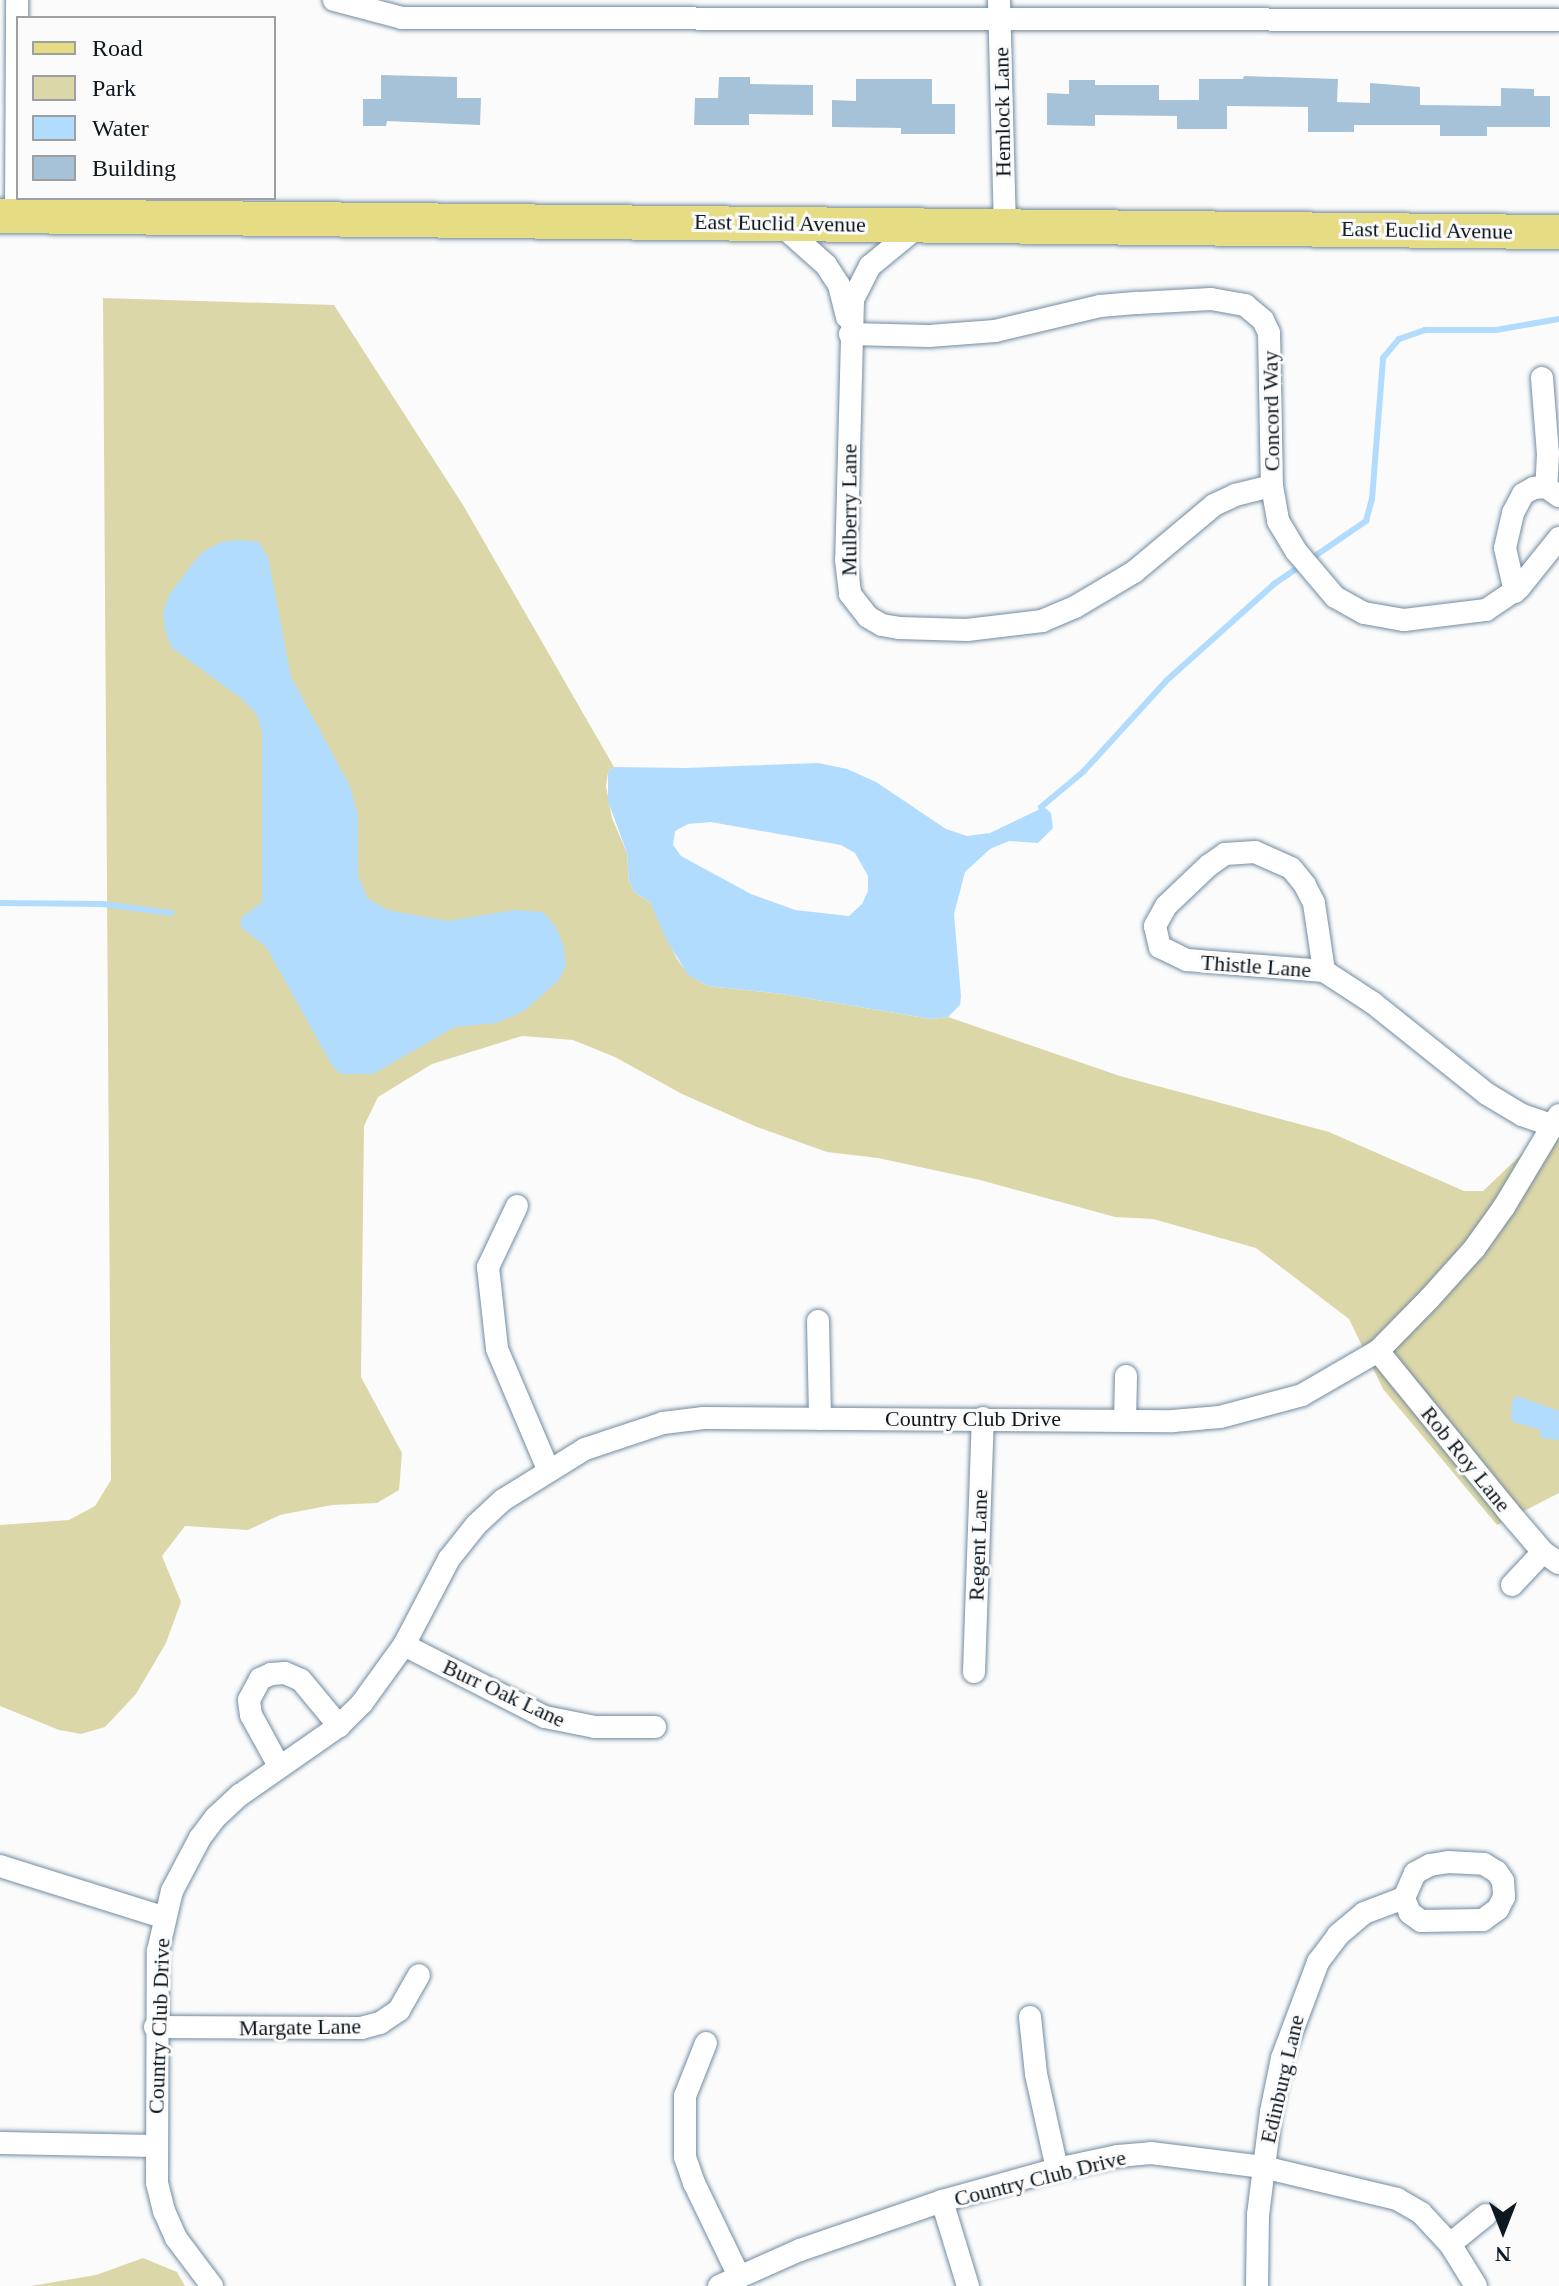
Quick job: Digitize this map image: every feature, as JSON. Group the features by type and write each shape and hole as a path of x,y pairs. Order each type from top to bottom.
{"main road":[{"name":"East Euclid Avenue","path":"8,216 1559,232"}],"street":[{"path":"334,0 402,18 999,8 1559,20"},
{"name":"Hemlock Lane","path":"999,8 1005,225"},
{"path":"8,216 16,24"},
{"name":"Mulberry Lane","path":"779,223 826,265 839,285 850,334"},
{"name":"Mulberry Lane","path":"921,224 870,266 853,300 847,580 858,608 882,625 967,630 1042,621 1075,607 1134,572 1214,505 1235,495 1272,486"},
{"name":"Concord Way","path":"850,334 929,336 995,331 1100,306 1138,303 1211,299 1245,305 1263,320 1269,333 1272,486 1278,521 1316,576 1350,608 1404,620 1486,610 1515,592 1559,538"},
{"path":"1515,592 1505,548 1513,513 1523,494 1534,488 1552,492 1542,378"},
{"name":"Thistle Lane","path":"1324,971 1314,903 1305,885 1291,868 1255,852 1225,854 1209,865 1166,906 1155,926 1160,947 1169,955 1187,960 1324,971 1373,1003 1487,1094 1522,1115 1556,1120"},
{"name":"Country Club Drive","path":"212,2286 176,2238 164,2211 157,2182 155,2027 158,1951 163,1917 172,1891 200,1838 240,1795 339,1726 379,1683 404,1645 449,1559 476,1525 503,1500 548,1469 585,1449 663,1423 704,1418 1125,1421 1220,1417 1266,1408 1302,1395 1378,1351 1474,1249 1556,1120"},
{"path":"517,1206 488,1267 497,1349 548,1469"},
{"path":"818,1321 820,1419"},
{"name":"Rob Roy Lane","path":"1378,1351 1551,1557"},
{"path":"1125,1421 1126,1376"},
{"name":"Regent Lane","path":"974,1672 983,1418"},
{"path":"1512,1585 1551,1557"},
{"name":"Burr Oak Lane","path":"404,1645 556,1721 595,1727 655,1727"},
{"path":"279,1766 251,1715 249,1700 260,1679 285,1673 301,1680 339,1726"},
{"path":"0,1866 163,1917"},
{"name":"Edinburg Lane","path":"1257,2286 1263,2167 1282,2058 1318,1962 1338,1935 1364,1913 1404,1898"},
{"name":"Margate Lane","path":"155,2027 361,2028 380,2023 399,2010 419,1975"},
{"path":"1030,2017 1036,2074 1057,2169"},
{"path":"706,2043 685,2096 685,2157 729,2281"},
{"path":"0,2143 156,2146"},
{"name":"Country Club Drive","path":"729,2281 865,2226 942,2201 1057,2169 1118,2156 1151,2153 1263,2167 1397,2199 1421,2213 1450,2244 1476,2286"},
{"path":"942,2201 968,2286"},
{"path":"1450,2244 1486,2215"}],"green space":[{"path":"103,298 334,305 463,505 614,767 608,772 606,786 612,818 627,853 629,881 635,893 650,902 677,959 689,975 708,986 782,994 931,1019 948,1017 1120,1076 1329,1132 1464,1191 1483,1191 1528,1148 1559,1135 1559,1493 1497,1525 1383,1389 1349,1319 1256,1248 1153,1219 1115,1217 980,1180 878,1158 827,1152 757,1127 682,1094 615,1057 573,1040 522,1036 432,1064 378,1097 364,1126 361,1377 402,1453 399,1490 377,1503 332,1505 280,1515 248,1530 185,1526 162,1556 181,1602 166,1643 136,1694 105,1727 81,1734 59,1730 0,1706 0,1525 69,1520 95,1506 111,1480"},
{"path":"143,2258 177,2272 185,2286 31,2286 96,2275"}],"water":[{"path":"221,542 259,542 268,557 291,677 350,786 358,815 358,874 367,898 388,910 447,921 514,910 543,912 556,927 564,947 566,966 558,981 524,1011 497,1023 455,1027 373,1074 341,1074 333,1067 266,947 241,927 241,918 262,902 262,733 257,715 243,700 171,647 165,629 163,612 169,595 201,553"},
{"path":"818,763 847,769 876,782 946,829 967,836 990,833 1044,807 1051,813 1053,828 1038,843 1009,841 990,849 965,872 954,914 960,1005 948,1017 931,1019 782,994 708,986 688,975 666,939 650,902 635,893 629,881 627,853 608,801 608,772 614,767","holes":["711,822 841,845 855,853 868,876 868,891 862,904 849,916 795,910 751,894 681,856 673,845 675,831 688,824"]},
{"path":"1516,1396 1559,1411 1559,1440 1541,1438 1540,1430 1511,1421 1512,1401"}],"building":[{"path":"381,75 457,77 457,98 481,98 480,125 387,121 386,126 363,126 363,99 381,99"},
{"path":"1244,76 1338,79 1337,102 1370,103 1370,83 1420,87 1420,105 1501,106 1501,88 1534,89 1534,96 1550,96 1550,127 1487,127 1487,136 1440,136 1440,125 1354,125 1354,132 1308,132 1308,107 1227,106 1227,129 1177,129 1177,116 1095,115 1095,126 1047,125 1047,93 1069,94 1069,80 1095,80 1095,85 1159,85 1159,100 1199,100 1199,79 1243,79"},
{"path":"719,77 750,77 750,84 813,85 813,115 749,114 749,125 694,125 695,98 718,98"},
{"path":"856,79 932,79 932,104 955,104 955,134 901,134 901,128 832,127 832,100 856,101"}],"waterway":[{"path":"1041,807 1083,772 1166,681 1274,584 1366,521 1372,499 1383,358 1399,339 1425,330 1496,330 1559,319"},
{"path":"0,903 102,904 171,913"}]}
